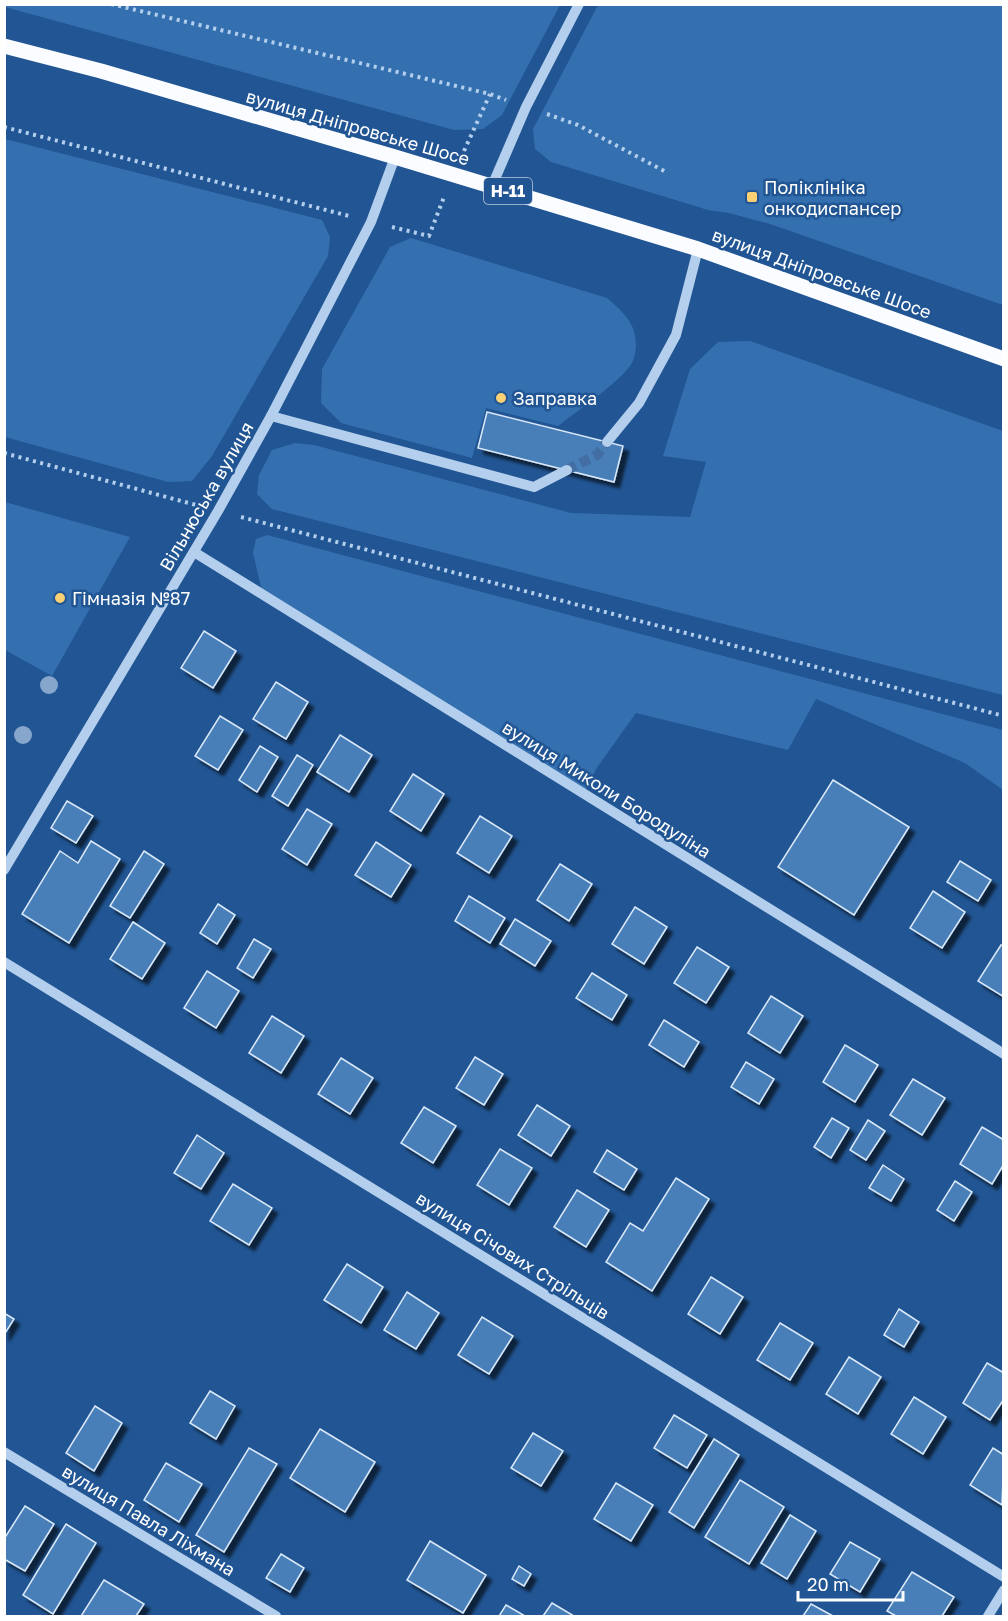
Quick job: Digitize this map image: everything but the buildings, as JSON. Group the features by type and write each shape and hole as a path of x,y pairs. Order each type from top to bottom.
{"main road":[{"name":"вулиця Дніпровське Шосе","path":"4,46 101,71 698,249 1004,358"}],"street":[{"path":"492,186 526,107 579,4"},
{"name":"Вільнюська вулиця","path":"4,870 218,512 271,416 371,222 395,158"},
{"path":"607,442 639,403 676,335 698,249"},
{"path":"271,416 534,487 567,470"},
{"name":"вулиця Миколи Бородуліна","path":"194,552 1004,1054"},
{"name":"вулиця Січових Стрільців","path":"4,962 1004,1577"},
{"name":"вулиця Павла Ліхмана","path":"4,1452 276,1617"},
{"path":"988,1617 1004,1590"}],"path":[{"path":"111,4 490,94 578,125 666,172"},
{"path":"4,127 429,236"},
{"path":"4,453 218,512 1004,716"}],"shaded area":[{"path":"4,5 560,5 502,115 483,129 454,130"},
{"path":"598,5 1003,5 1003,305 770,224 708,210 551,162 535,149 533,129"},
{"path":"5,139 322,220 330,237 328,256 212,456 192,481 168,482 5,437"},
{"path":"411,238 607,298 624,314 632,326 636,346 633,362 615,382 558,426 486,408 472,458 341,423 321,403 322,369 390,247"},
{"path":"750,341 1003,431 1003,695 272,509 257,494 259,475 272,450 295,443 314,445 571,513 690,517 706,462 663,456 690,369 718,342"},
{"path":"5,502 130,537 52,676 5,650"},
{"path":"267,535 1003,730 1003,790 965,763 816,699 788,750 636,713 596,769 584,794 263,595 253,553 256,539"}],"tunnel":[{"path":"567,470 597,455 607,442"}],"place":[{"name":"Поліклініка онкодиспансер","path":"752,197"},
{"name":"Заправка","path":"501,398"},
{"name":"Гімназія №87","path":"60,598"}]}
